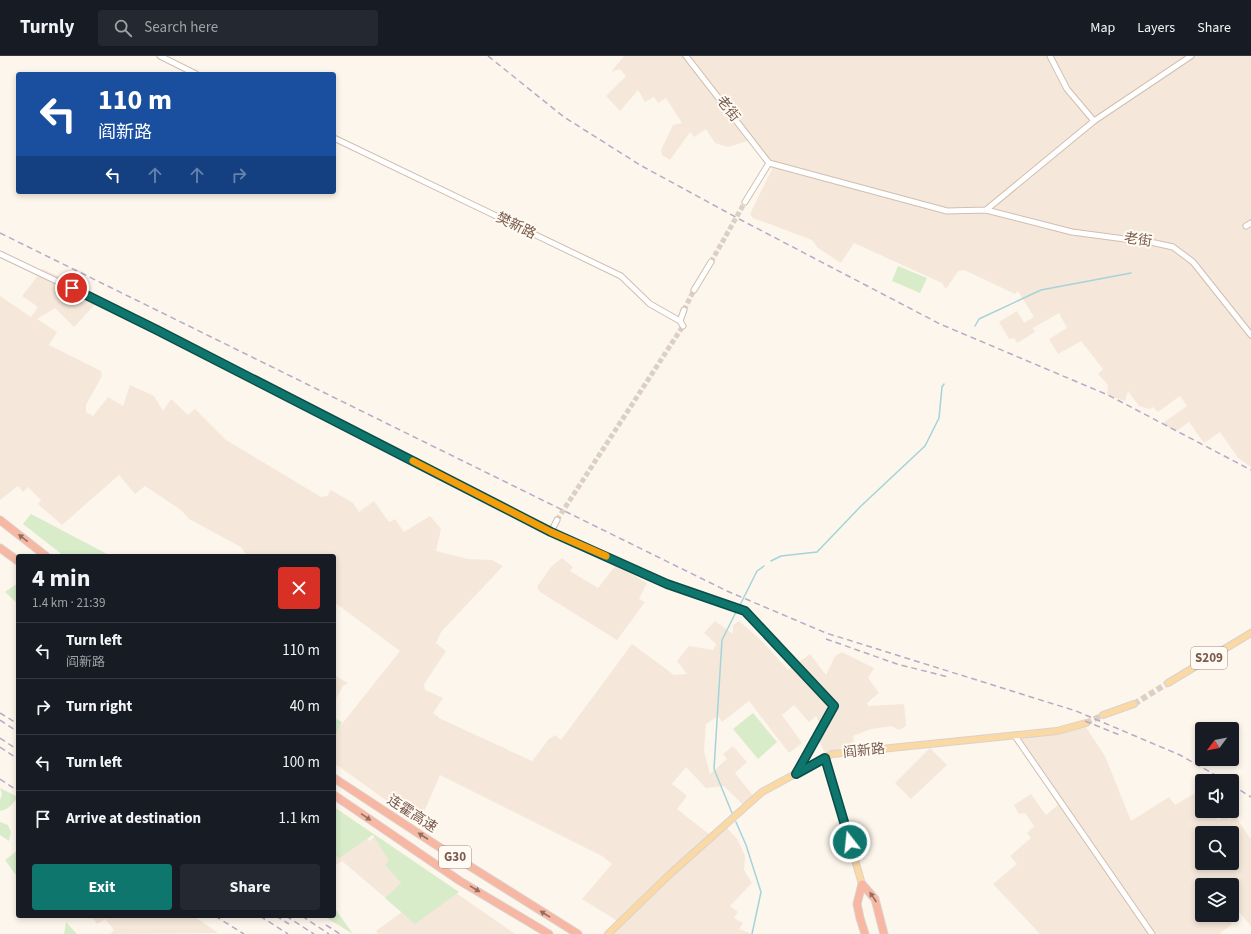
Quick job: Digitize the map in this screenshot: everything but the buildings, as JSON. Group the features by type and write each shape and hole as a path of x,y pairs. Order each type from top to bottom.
{"highway":[{"path":"0,520 43,554"},
{"path":"0,548 16,560"},
{"name":"连霍高速","path":"336,779 436,845 578,934"},
{"name":"连霍高速","path":"336,796 460,881 549,934"},
{"path":"862,884 857,904 865,934"},
{"path":"862,884 875,898 884,934"},
{"path":"535,925 546,934"}],"main road":[{"name":"S209","path":"1168,683 1251,633"},
{"path":"1103,715 1134,704"},
{"name":"阎新路","path":"608,934 670,874 762,792 832,754 1057,731 1086,723"},
{"path":"825,758 862,884"}],"street":[{"path":"160,56 192,72"},
{"name":"老街","path":"686,56 769,163 947,211 986,210 1072,232 1155,243 1173,247 1193,262 1251,335"},
{"path":"1050,56 1067,89 1094,122"},
{"path":"986,210 1094,122 1191,56"},
{"name":"樊新路","path":"336,139 620,276 650,304 680,321"},
{"path":"745,202 769,163"},
{"path":"0,254 157,330 551,532 667,584 745,611 834,706 796,774"},
{"path":"694,290 712,262"},
{"path":"684,310 680,321 684,326"},
{"path":"551,532 557,520"},
{"path":"1015,736 1152,934"}],"shaded area":[{"path":"624,56 1251,56 1251,467 1238,458 1220,432 1204,443 1189,422 1175,432 1163,423 1187,406 1180,396 1158,412 1153,407 1150,409 1139,406 1128,391 1125,401 1107,395 1108,385 1098,374 1103,369 1081,341 1058,354 1049,339 1067,328 1059,313 1033,328 1035,332 1017,343 1014,338 1009,339 999,322 1017,311 1024,323 1034,317 1018,291 1015,294 964,270 958,271 946,289 942,283 854,243 841,263 818,248 812,240 753,218 750,214 773,167 754,139 728,147 715,143 706,129 694,137 690,132 670,160 662,155 661,150 673,125 682,123 666,98 658,103 654,97 645,102 638,90 620,111 606,96 626,76 620,69 611,72"},
{"path":"43,269 94,293 100,299 74,327 55,308 37,319 57,332 49,345 101,371 102,376 86,405 86,412 93,416 108,397 123,406 130,385 154,396 163,411 171,399 188,415 195,409 226,440 321,497 327,496 331,490 353,503 359,512 374,501 389,522 395,519 404,532 430,516 441,529 436,551 468,559 492,560 503,566 441,632 436,643 446,651 424,684 425,690 443,698 433,713 441,719 532,761 549,739 555,735 561,740 632,644 674,675 687,674 677,661 689,646 713,650 716,644 704,633 715,621 733,634 733,625 739,621 763,642 788,670 810,654 826,675 835,656 842,652 874,668 868,678 879,693 867,703 868,706 904,704 906,726 899,730 892,726 871,729 853,736 854,741 845,747 825,753 818,739 824,733 816,716 809,722 794,705 782,715 802,743 789,753 749,701 722,722 718,716 706,724 704,751 710,774 727,759 723,754 733,746 747,762 735,773 755,798 745,807 724,786 706,788 686,767 672,784 687,796 677,809 714,838 727,828 738,840 745,856 744,870 752,883 730,906 738,912 734,918 743,923 739,929 752,934 607,934 619,922 582,899 612,864 602,856 440,775 424,812 415,821 336,764 336,731 400,651 336,603 336,554 246,554 241,547 189,519 181,510 145,486 135,494 119,475 62,525 38,504 41,500 28,487 23,492 18,486 0,500 0,296 31,317 38,307 22,296"},
{"path":"562,558 573,567 570,571 598,588 616,565 647,583 639,599 645,602 617,640 540,592 537,587 551,567"},
{"path":"336,676 348,683 343,686 336,698"},
{"path":"1085,726 1105,756 1131,821 1169,797 1175,805 1195,793 1195,818 1216,818 1218,820 1228,818 1229,820 1231,818 1237,818 1251,838 1251,926 1239,912 1239,878 1195,878 1195,922 1231,922 1232,924 1219,934 1040,934 993,884 1017,864 1010,856 1031,838 1027,833 1034,826 1025,813 1019,814 1014,805 1031,794 1046,815 1058,805 1023,748 1021,735"},
{"path":"930,748 947,765 911,799 895,783"},
{"path":"365,835 369,841 376,836 404,889 388,900 342,861 336,865 336,852"},
{"path":"456,893 515,934 378,934 376,931 402,912"},
{"path":"92,918 197,918 218,933 110,934 114,930 105,919 97,924"}],"green space":[{"path":"898,266 927,278 920,293 892,281"},
{"path":"31,514 107,554 61,554 23,524"},
{"path":"16,584 16,602 5,592"},
{"path":"753,713 777,742 758,759 733,729"},
{"path":"336,719 342,722 336,734"},
{"path":"0,788 16,796 16,799 8,808 0,811 0,800 2,794"},
{"path":"336,808 459,892 415,924 385,898 401,883 385,865 389,861 373,835 339,858 336,856"},
{"path":"0,822 8,825 11,832 9,841 0,835"},
{"path":"16,852 16,875 5,860"},
{"path":"336,910 353,934 327,918 336,918"},
{"path":"66,922 77,934 64,934"}],"waterway":[{"path":"975,326 979,319 1041,290 1131,273"},
{"path":"771,561 781,556 817,552 861,506 925,446 939,418 942,387 944,384"},
{"path":"740,605 757,571 764,566"},
{"path":"732,813 714,769 722,640 736,612"},
{"path":"736,822 746,845 761,892 752,934"}],"tunnel":[{"path":"711,262 745,202"},
{"path":"684,310 694,290"},
{"path":"557,520 683,326"},
{"path":"1134,704 1168,683"},
{"path":"1086,723 1103,715"}],"railway":[{"path":"488,56 564,117 640,165 743,221 940,324 1108,395 1251,470"},
{"path":"0,233 727,591 826,633 1076,711 1180,755 1214,774"},
{"path":"826,639 897,664 948,677"},
{"path":"0,713 16,723"},
{"path":"0,720 16,731"},
{"path":"1085,721 1122,736"},
{"path":"0,738 16,749"},
{"path":"0,747 16,758"},
{"path":"0,779 16,790"},
{"path":"1239,789 1251,797"},
{"path":"218,918 244,934"},
{"path":"263,918 288,934"},
{"path":"279,918 289,924"},
{"path":"289,918 314,934"},
{"path":"305,918 329,934"},
{"path":"326,925 340,934"}],"slow traffic":[{"path":"413,461 551,532 606,556"}],"route":[{"path":"72,288 551,532 667,584 745,611 834,706 796,774 825,758 850,842"}]}
